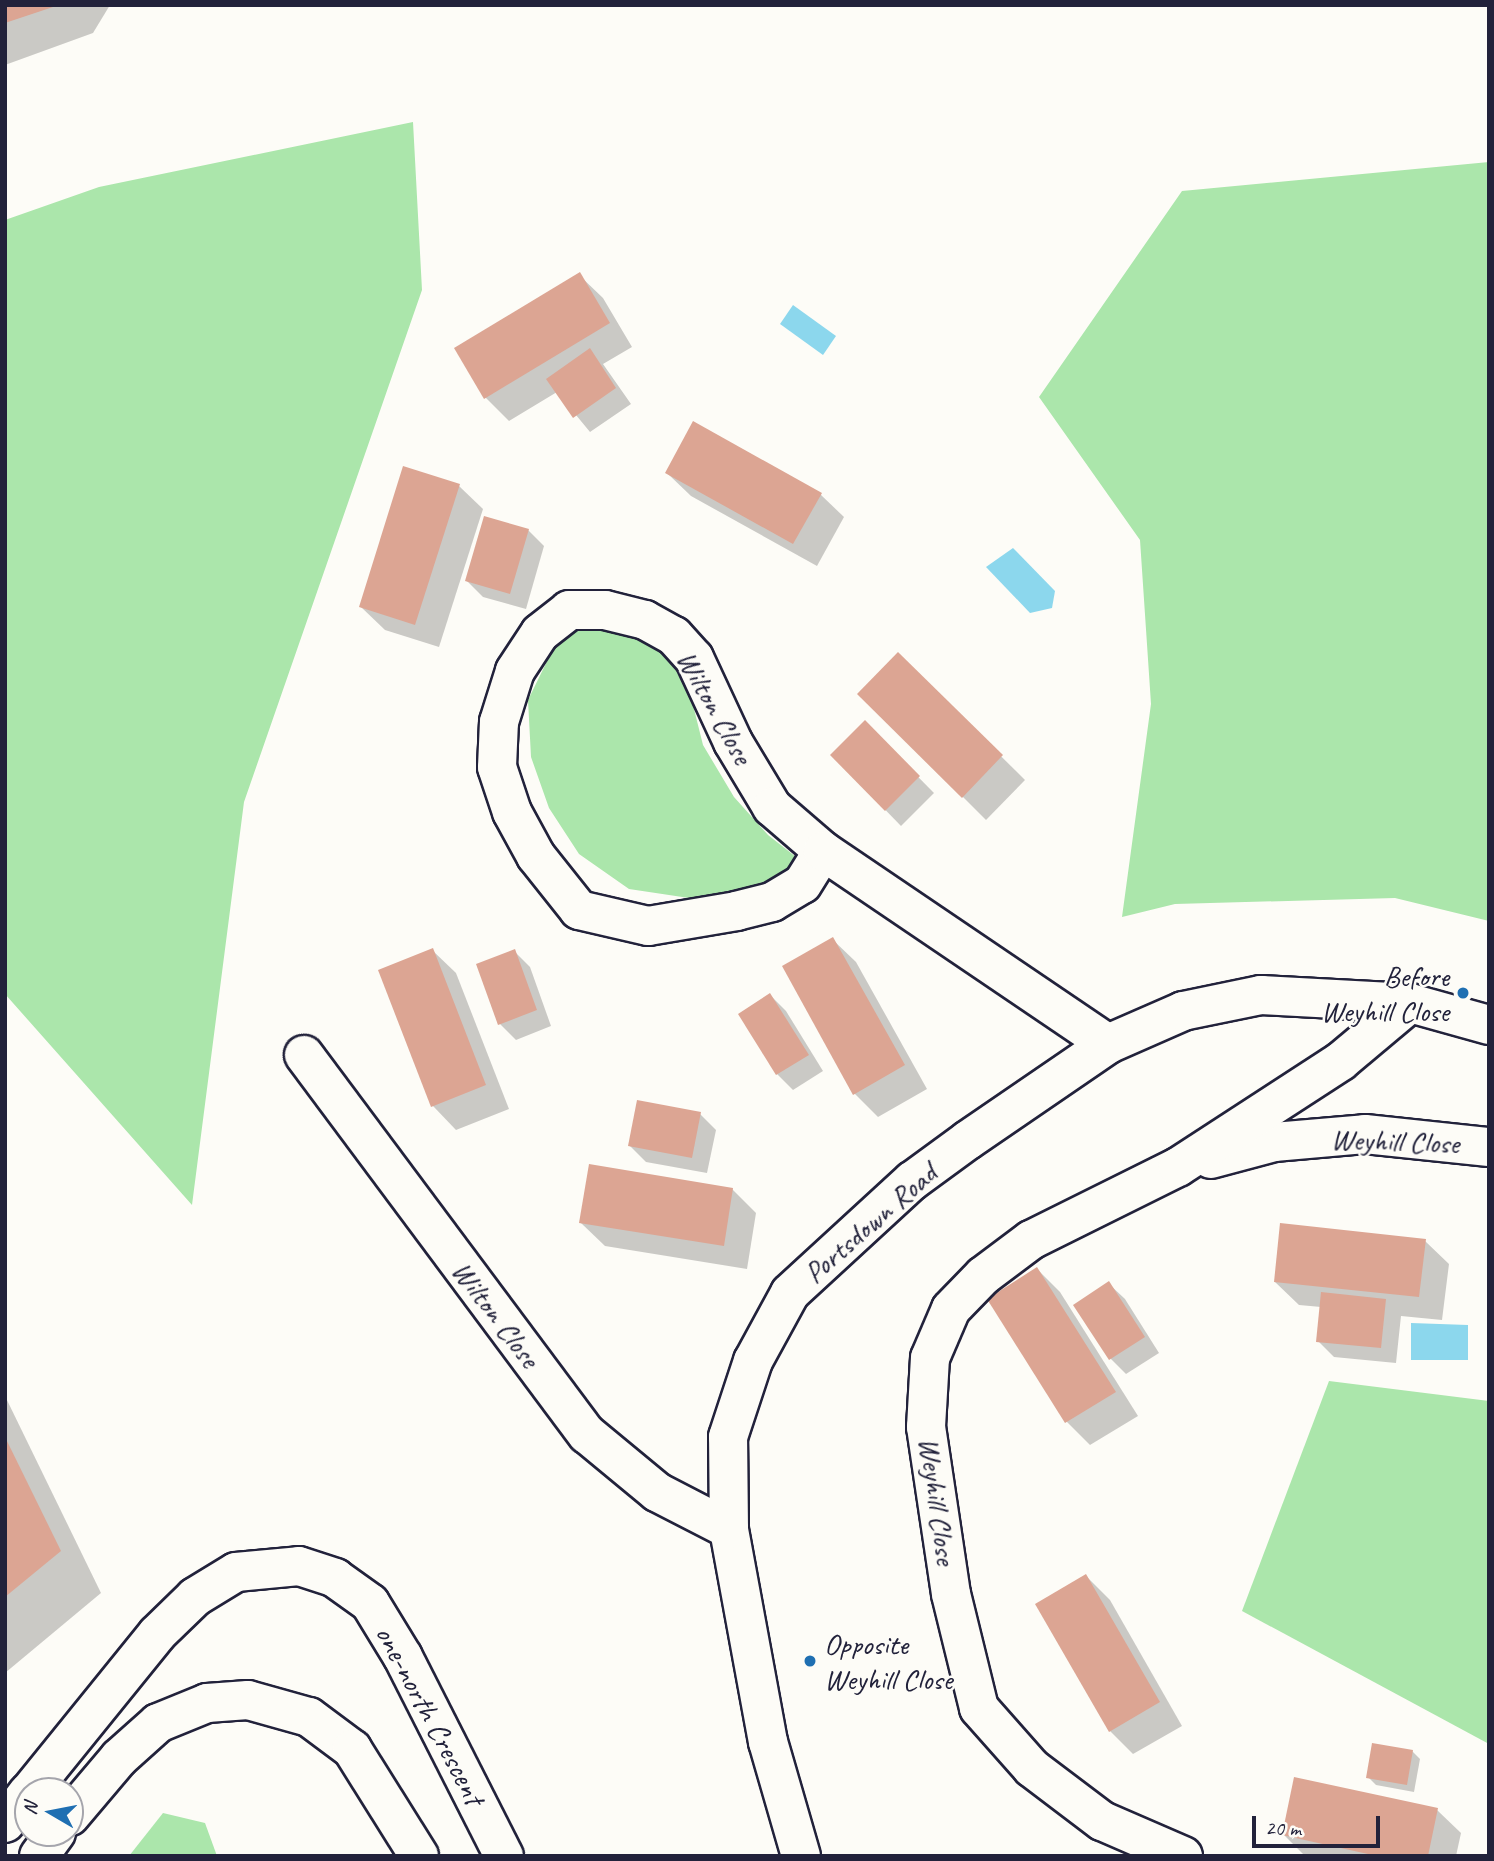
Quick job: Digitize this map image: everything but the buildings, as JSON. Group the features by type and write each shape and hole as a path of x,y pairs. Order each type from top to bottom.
{"street":[{"name":"Wilton Close","path":"823,851 802,884 772,902 737,911 648,926 579,910 536,856 512,812 497,767 499,722 515,671 540,633 569,610 604,610 645,620 674,636 694,658 733,742 772,807 823,851 1108,1044"},
{"name":"Portsdown Road","path":"801,1856 768,1742 729,1529 728,1437 753,1361 790,1293 912,1181 1108,1044 1183,1010 1261,995 1410,1003 1489,1025"},
{"name":"Weyhill Close","path":"1183,1856 1101,1821 1032,1768 979,1708 951,1594 926,1427 930,1358 951,1309 983,1276 1031,1240 1178,1167 1341,1061 1410,1003"},
{"name":"Wilton Close","path":"304,1055 587,1434 657,1492 729,1529"},
{"name":"Weyhill Close","path":"1178,1167 1274,1142 1365,1134 1489,1147"},
{"name":"one-north Crescent","path":"41,1777 157,1634 195,1597 236,1572 299,1566 335,1578 370,1603 404,1657 504,1856"},
{"path":"84,1799 119,1758 158,1723 207,1703 248,1700 309,1717 352,1749 419,1856"}],"green space":[{"path":"413,122 422,290 244,802 192,1205 5,994 5,220 99,187"},
{"path":"1489,162 1489,921 1395,898 1175,904 1122,917 1151,704 1140,540 1039,397 1182,191"},
{"path":"628,610 683,665 703,745 734,797 768,835 805,864 756,887 689,898 629,889 579,854 549,808 531,757 528,700 553,649 589,615"},
{"path":"1329,1381 1489,1401 1489,1744 1242,1611"},
{"path":"163,1813 205,1823 217,1856 129,1856"}],"water":[{"path":"793,305 836,336 823,355 780,324"},
{"path":"1013,548 1055,591 1052,608 1030,613 986,567"},
{"path":"1411,1323 1468,1325 1468,1360 1411,1360"}],"place":[{"name":"Before Weyhill Close","path":"1463,993"},
{"name":"Opposite Weyhill Close","path":"810,1661"}]}
